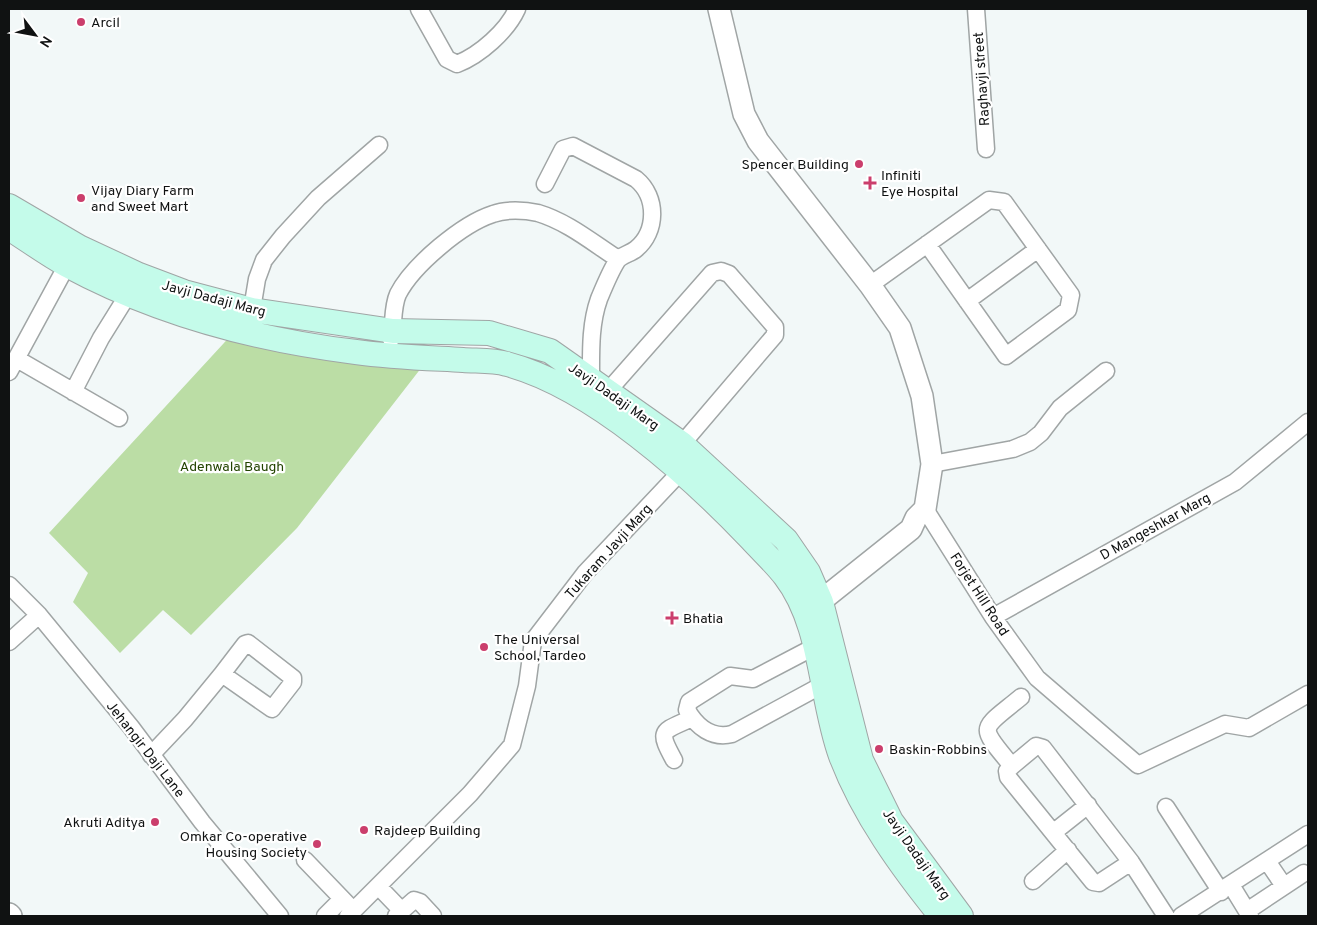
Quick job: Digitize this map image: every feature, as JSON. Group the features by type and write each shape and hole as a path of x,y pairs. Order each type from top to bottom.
{"main road":[{"name":"Javji Dadaji Marg","path":"9,206 78,247 180,313 210,310 252,310 393,331 489,333 550,351 599,385 686,457 732,519 811,603 861,760 869,796"},
{"name":"Javji Dadaji Marg","path":"9,228 67,265 134,284"},
{"name":"Javji Dadaji Marg","path":"210,310 248,334 387,356 504,362 545,376 686,457"},
{"name":"Javji Dadaji Marg","path":"811,603 814,647 840,754 869,796 917,873 941,916"},
{"name":"Javji Dadaji Marg","path":"917,873 961,916"}],"street":[{"path":"419,9 446,59 457,64 470,59 511,22 517,9"},
{"path":"719,9 744,114 758,141 870,285 900,328 922,396 932,464 920,514 911,529 894,536 811,603"},
{"name":"Raghavji street","path":"976,9 986,149"},
{"path":"248,334 257,279 264,260 283,236 344,173 379,145"},
{"path":"545,184 563,149 573,146 642,184 649,196 652,218 650,234 635,250 618,259 598,300 592,333 599,385"},
{"path":"870,285 927,244 989,200 1004,202 1038,249 1071,295 1071,303 1068,310 1006,356 927,244"},
{"path":"387,356 393,331 397,295 412,273 432,254 470,224 494,213 518,210 538,213 561,222 618,259"},
{"path":"967,301 1038,249"},
{"path":"67,265 13,365 73,392 119,418"},
{"name":"Tukaram Javji Marg","path":"351,914 470,794 512,745 527,686 533,641 585,573 686,457 775,335 775,327 729,274 721,271 712,273 599,385"},
{"path":"73,392 101,338 134,284"},
{"path":"932,464 1013,449 1030,442 1041,433 1060,408 1106,371"},
{"name":"D Mangeshkar Marg","path":"994,617 1234,482 1308,422"},
{"name":"Forjet Hill Road","path":"920,514 1038,678 1138,765 1224,724 1249,728 1308,694"},
{"name":"Jehangir Daji Lane","path":"9,585 39,615 202,822 275,910"},
{"path":"9,642 39,615"},
{"path":"814,647 753,679 727,677 689,702 687,710 692,718 716,736 732,734 824,684"},
{"path":"151,755 185,719 222,674"},
{"path":"1012,766 988,738 986,731 989,724 1021,697"},
{"path":"674,760 663,740 666,730 692,718"},
{"path":"1131,862 1096,883 1008,777 1007,771 1036,746 1039,746 1088,805 1131,862 1166,916"},
{"path":"1054,832 1088,805"},
{"path":"1166,807 1226,888 1248,913 1304,873"},
{"path":"1181,916 1308,834"},
{"path":"1033,881 1068,850"},
{"path":"305,860 342,899 351,914"},
{"path":"1267,861 1284,886"},
{"path":"378,886 405,912 416,901 433,916"},
{"path":"325,916 342,899"},
{"path":"275,910 278,901 293,916"}],"green space":[{"name":"Adenwala Baugh","path":"235,331 432,354 297,528 191,635 163,610 120,653 73,602 88,573 49,533"}],"place":[{"name":"Arcil","path":"81,22"},
{"name":"Spencer Building","path":"859,164"},
{"name":"Infiniti Eye Hospital","path":"870,183"},
{"name":"Vijay Diary Farm and Sweet Mart","path":"81,198"},
{"name":"Bhatia","path":"672,618"},
{"name":"The Universal School, Tardeo","path":"484,647"},
{"name":"Baskin-Robbins","path":"879,749"},
{"name":"Akruti Aditya","path":"155,822"},
{"name":"Rajdeep Building","path":"364,830"},
{"name":"Omkar Co-operative Housing Society","path":"317,844"}]}
